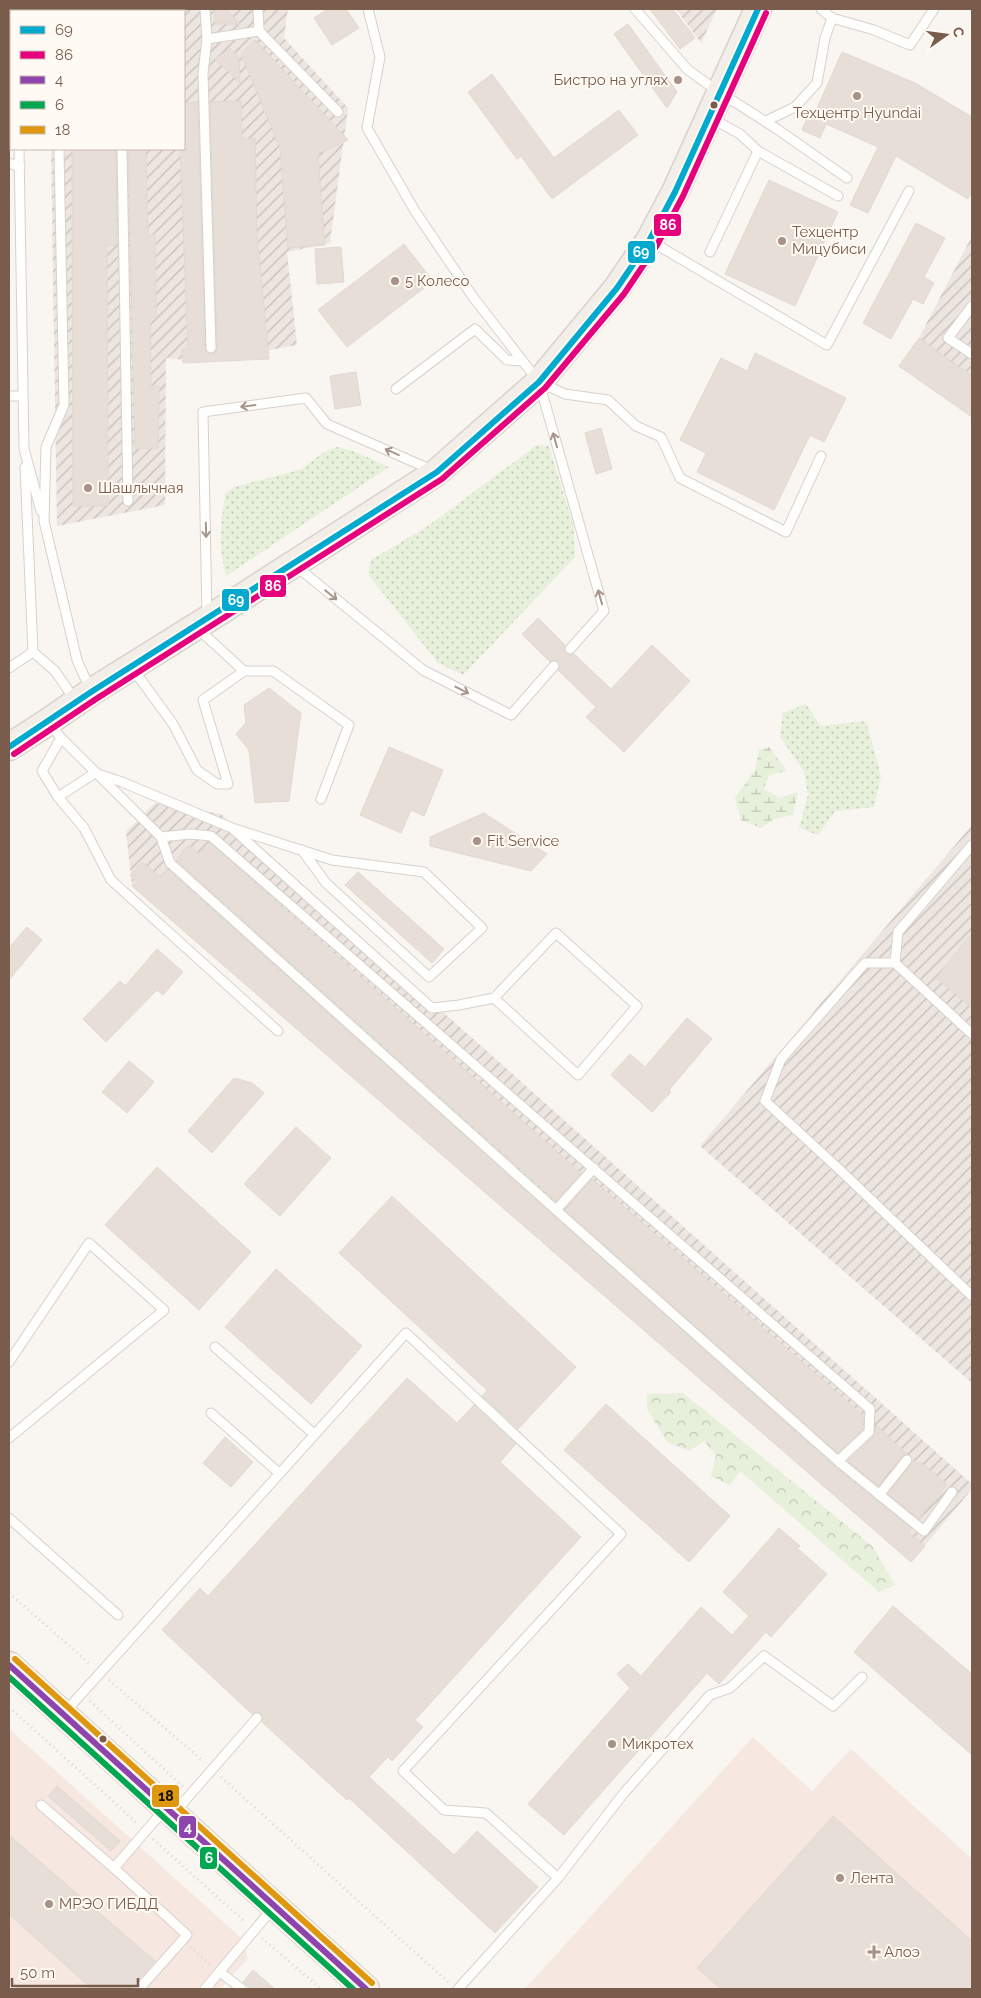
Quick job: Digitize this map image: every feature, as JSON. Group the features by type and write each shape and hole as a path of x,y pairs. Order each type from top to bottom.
{"main road":[{"path":"9,747 55,730 84,697 437,472 539,382 617,288 649,241 675,192 758,9"},
{"path":"9,1665 366,1989"}],"lane":[{"path":"205,9 207,39 203,73 211,348"},
{"path":"258,9 259,31 338,112"},
{"path":"368,9 380,57 367,128 415,211 473,297 539,382 604,611 570,649"},
{"path":"635,9 688,70 766,121 847,178"},
{"path":"821,9 832,18 874,30 910,45 934,9"},
{"path":"766,121 795,107 817,83 825,38 832,18"},
{"path":"207,39 259,31"},
{"path":"709,117 740,134 758,151 838,196"},
{"path":"20,150 22,396 33,652 84,697"},
{"path":"44,521 46,447 64,405 59,150"},
{"path":"122,150 128,501"},
{"path":"710,252 758,151"},
{"path":"9,163 20,167"},
{"path":"649,241 827,345 909,191"},
{"path":"972,306 948,338 972,354"},
{"path":"396,388 474,328 507,360 522,361"},
{"path":"539,382 564,394 608,400 636,426 661,437 680,478 786,532 821,456"},
{"path":"9,396 22,396"},
{"path":"244,672 201,623 203,412 306,398 328,424 437,472"},
{"path":"24,449 44,521 84,697"},
{"path":"294,564 423,670 511,715 554,666"},
{"path":"9,668 33,652"},
{"path":"132,666 173,724 197,770 217,784 228,784 203,700 244,672 273,670 349,725 321,799"},
{"path":"278,1031 111,880 84,828 58,797 42,771 55,730 95,773 160,837 170,863 556,1210 879,1495 924,1531 952,1492"},
{"path":"58,797 95,773"},
{"path":"95,773 122,782 232,828 302,850 332,860 424,872 482,928 429,977 326,883 302,850"},
{"path":"232,828 432,1008 494,998 556,933 637,1006 578,1075 494,998"},
{"path":"160,837 190,834 211,836 870,1409 869,1432 838,1460"},
{"path":"895,963 898,932 972,845"},
{"path":"972,1034 895,963 865,963 781,1059 765,1101 972,1296"},
{"path":"556,1210 594,1168"},
{"path":"9,1362 89,1243 164,1310 9,1438"},
{"path":"63,1714 406,1333 621,1534 404,1771 444,1810 486,1813 558,1878"},
{"path":"215,1347 314,1434"},
{"path":"211,1413 279,1473"},
{"path":"879,1495 907,1460"},
{"path":"9,1518 118,1615"},
{"path":"458,1989 558,1878 624,1793 710,1695 730,1688 764,1656 833,1706 862,1677"},
{"path":"114,1868 145,1831 191,1794 257,1718"},
{"path":"41,1805 187,1935 138,1989"},
{"path":"205,1989 274,1906"},
{"path":"220,1972 242,1989"},
{"path":"9,1986 13,1989"}],"path":[{"path":"9,1593 212,1770 449,1983"},
{"path":"81,1693 191,1794"},
{"path":"9,1707 320,1989"},
{"path":"182,1940 220,1972"}],"shaded area":[{"path":"288,9 284,38 348,108 330,243 287,252 297,345 205,362 166,358 165,505 57,526 51,150 185,150 185,10 49,10"},
{"path":"676,9 717,9 701,43"},
{"path":"972,236 972,417 899,366 919,338"},
{"path":"155,803 221,814 972,1484 972,1489 911,1562 132,886 126,832"},
{"path":"972,825 972,1383 700,1146"},
{"path":"9,1729 241,1938 248,1958 220,1989 9,1989"},
{"path":"753,1737 812,1791 851,1749 972,1859 972,1989 525,1989"}],"green space":[{"path":"537,445 549,446 574,528 575,557 463,675 438,663 368,574 371,560 428,526"},
{"path":"337,447 353,451 389,467 226,576 221,545 221,525 225,494 234,487 302,469 324,452"},
{"path":"806,704 821,726 866,721 881,776 874,807 835,811 818,835 799,828 808,795 804,771 780,737 783,713"},
{"path":"769,747 787,771 769,775 764,789 780,798 798,792 793,815 774,819 761,828 741,820 735,798 755,770 759,750"},
{"path":"683,1393 872,1546 895,1585 879,1592 740,1471 730,1485 711,1476 716,1455 704,1441 689,1451 667,1442 647,1409 647,1394"}],"building":[{"path":"215,9 226,9 240,24 215,24"},
{"path":"328,9 346,9 359,28 332,45 314,18"},
{"path":"650,9 673,9 695,38 680,49"},
{"path":"628,24 677,92 667,108 614,34"},
{"path":"255,40 348,140 318,154 325,245 288,248 280,148 241,54"},
{"path":"230,48 239,58 240,83 215,59"},
{"path":"842,52 915,83 972,117 972,192 968,199 896,156 868,213 850,205 878,147 826,124 820,138 802,130 809,113 814,115"},
{"path":"492,74 554,158 619,110 638,135 552,199 521,156 517,159 468,92"},
{"path":"241,101 242,139 255,138 257,234 269,359 183,363 182,349 188,349 180,150 185,150 185,103 198,102 205,348 206,352 211,354 215,353 217,348 210,102"},
{"path":"72,150 116,150 117,245 107,245 108,506 73,506"},
{"path":"128,150 146,150 148,235 155,235 156,317 150,317 151,386 159,386 158,448 135,449"},
{"name":"Техцентр Мицубиси","path":"769,180 838,212 795,306 725,274"},
{"path":"916,223 945,238 924,277 934,283 923,304 913,299 891,339 863,323"},
{"path":"404,244 433,281 347,347 318,310"},
{"path":"341,247 344,282 317,284 315,249"},
{"path":"919,338 972,376 972,417 899,366"},
{"path":"755,353 846,398 824,442 810,435 774,510 697,472 706,453 680,440 721,358 747,371"},
{"path":"356,372 361,405 335,409 330,376"},
{"path":"601,428 612,469 596,474 585,433"},
{"path":"538,618 565,645 566,653 569,655 574,654 611,689 652,645 690,681 624,752 586,717 596,707 558,670 560,667 558,662 555,660 550,662 522,634"},
{"path":"269,688 301,713 289,801 255,803 249,750 236,734 246,723 244,705"},
{"path":"389,747 443,770 424,816 411,810 401,833 360,815"},
{"name":"Fit Service","path":"484,813 547,854 531,871 430,846 430,837"},
{"path":"209,842 581,1173 556,1201 176,860 189,845 199,854"},
{"path":"142,862 160,877 167,869 834,1466 911,1528 908,1532 925,1546 911,1562 132,886 137,882 130,876"},
{"path":"358,872 444,949 432,963 345,885"},
{"path":"27,927 42,940 9,980 9,948"},
{"path":"972,933 972,1008 936,978"},
{"path":"157,949 183,972 163,995 157,990 106,1042 83,1019 120,981 125,986"},
{"path":"687,1018 712,1039 669,1090 671,1092 652,1112 611,1075 630,1054 645,1067"},
{"path":"129,1061 154,1082 127,1113 102,1092"},
{"path":"234,1078 252,1083 264,1093 212,1153 188,1131"},
{"path":"296,1127 331,1158 280,1216 244,1184"},
{"path":"157,1167 251,1252 199,1310 105,1225"},
{"path":"592,1179 863,1415 863,1429 838,1453 565,1210"},
{"path":"392,1196 576,1367 518,1429 482,1396 487,1390 339,1253"},
{"path":"276,1269 362,1346 311,1404 225,1327"},
{"path":"407,1378 457,1423 474,1405 516,1444 500,1462 581,1537 415,1720 423,1727 392,1761 388,1757 369,1777 454,1855 477,1831 538,1887 495,1933 349,1798 347,1800 262,1722 261,1714 258,1712 252,1714 162,1630 200,1588 208,1596"},
{"path":"606,1404 730,1516 689,1562 564,1450"},
{"path":"876,1425 907,1454 902,1456 878,1486 848,1461 873,1437"},
{"path":"225,1437 253,1462 231,1487 203,1463"},
{"path":"913,1460 918,1464 920,1462 947,1484 919,1519 888,1494"},
{"path":"779,1528 800,1546 797,1548 827,1574 771,1637 766,1632 719,1684 707,1673 564,1835 528,1804 630,1688 617,1674 628,1664 641,1676 701,1607 732,1635 749,1616 723,1592"},
{"path":"893,1606 972,1674 972,1755 854,1652"},
{"path":"57,1786 120,1841 111,1851 48,1796"},
{"name":"Лента","path":"833,1816 972,1941 972,1989 721,1989 697,1968"},
{"name":"МРЭО ГИБДД","path":"9,1835 155,1961 130,1989 92,1989 9,1914"},
{"path":"253,1970 275,1989 251,1989 243,1982"}],"transit line":[{"name":"69","path":"9,747 91,692 437,472 539,382 617,288 649,241 675,192 758,9"},
{"name":"86","path":"14,754 96,699 442,479 545,388 624,294 657,245 683,196 766,13"},
{"name":"18","path":"15,1659 372,1983"},
{"name":"4","path":"9,1665 366,1989"},
{"name":"6","path":"9,1677 353,1989"}],"place":[{"name":"Бистро на углях","path":"678,80"},
{"name":"Техцентр Hyundai","path":"857,96"},
{"name":"Техцентр Мицубиси","path":"782,241"},
{"name":"5 Колесо","path":"395,281"},
{"name":"Шашлычная","path":"88,488"},
{"name":"Fit Service","path":"477,841"},
{"name":"Микротех","path":"612,1744"},
{"name":"Лента","path":"840,1878"},
{"name":"МРЭО ГИБДД","path":"49,1904"},
{"name":"Алоэ","path":"874,1952"}]}
